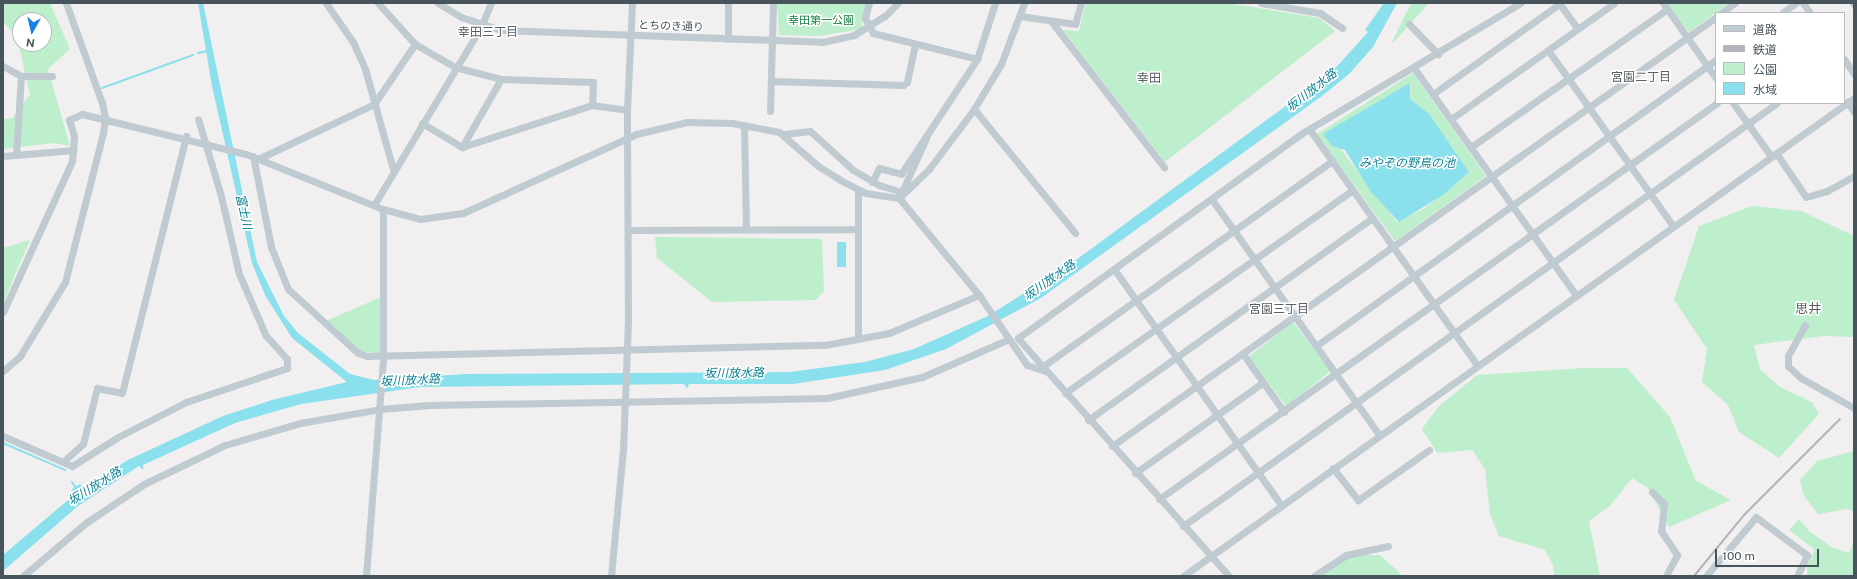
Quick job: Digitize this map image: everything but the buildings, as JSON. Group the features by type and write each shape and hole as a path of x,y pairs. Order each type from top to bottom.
{"street":[{"path":"3,371 20,356 65,282 105,118 66,3"},
{"path":"326,3 353,42 365,69 393,169"},
{"path":"378,3 415,44 455,67 501,78 593,82 592,104"},
{"name":"とちのき通り","path":"438,3 482,25 542,33 771,41 839,40 868,27 898,3"},
{"path":"374,205 393,169 482,25 490,3"},
{"path":"611,576 625,399 628,230 627,110 632,3"},
{"path":"728,3 728,39"},
{"path":"770,111 773,3"},
{"path":"869,3 865,18 868,27 873,33 977,59"},
{"path":"872,182 879,168 901,174 928,129 977,59 995,3"},
{"path":"785,134 818,166 858,190 900,195 929,169 974,109 1001,64 1024,3"},
{"path":"1020,16 1076,24 1081,3"},
{"path":"1261,3 1320,13 1342,28"},
{"path":"1229,576 1088,420 1018,338 1114,269 1214,201 1310,130 1438,54 1520,3"},
{"path":"1433,94 1559,3 1577,28"},
{"path":"1451,119 1614,3"},
{"path":"1722,12 1735,3"},
{"path":"1783,12 1796,3"},
{"path":"1803,3 1809,12"},
{"path":"1471,147 1569,79 1665,6 1715,76"},
{"path":"1112,446 1715,18"},
{"path":"1051,21 1164,167"},
{"path":"1409,24 1438,54"},
{"path":"257,157 374,104 415,44"},
{"path":"771,81 903,85 907,82 915,44"},
{"path":"1548,50 1673,226"},
{"path":"1845,60 1854,74"},
{"path":"1316,346 1512,204 1715,61"},
{"path":"3,66 21,76 52,76"},
{"path":"1414,68 1576,295"},
{"path":"16,155 21,76"},
{"path":"462,147 501,78"},
{"path":"1854,98 1847,102 1854,112"},
{"path":"422,123 462,147 592,104 627,110"},
{"path":"1160,499 1716,104"},
{"path":"1734,104 1806,197 1827,191 1854,176"},
{"path":"1183,526 1776,104"},
{"path":"1183,576 1844,104"},
{"path":"974,109 1074,233"},
{"path":"3,312 74,150 69,120 88,113 186,136 257,157 383,209 420,219 463,213 627,139 687,122 744,125 785,134 810,131 840,161 872,182 900,195 980,297 1031,369 1044,369 1135,300 1332,161"},
{"path":"3,436 65,460 72,466 118,437 186,402 287,368 287,359 266,336 239,274 198,118"},
{"path":"744,125 746,228"},
{"path":"900,195 922,152 928,129"},
{"path":"1310,130 1477,365"},
{"path":"65,460 83,444 97,388 122,394 186,136"},
{"path":"3,156 74,150"},
{"path":"257,157 271,247 288,289 358,353 383,359 504,351 626,354 796,348 858,340 905,327 980,297"},
{"path":"858,190 858,340"},
{"path":"1065,393 1353,190"},
{"path":"1214,201 1379,435"},
{"path":"366,576 381,405 383,359 383,209"},
{"path":"1088,420 1372,218"},
{"path":"628,230 858,228"},
{"path":"1114,269 1281,505"},
{"path":"1804,325 1788,356 1788,366 1800,378 1854,408"},
{"path":"22,576 105,509 191,460 277,428 381,405 625,399 792,400 859,393 922,377 1007,337"},
{"path":"1243,354 1262,383 1284,412"},
{"path":"1135,473 1262,383"},
{"path":"1333,468 1358,500 1429,450"},
{"path":"1652,492 1664,504 1661,531 1677,555 1666,576"},
{"path":"1706,576 1756,517 1807,555 1797,576"},
{"path":"1314,576 1346,555 1388,546"}],"green space":[{"path":"4,3 50,3 70,49 48,69 70,146 54,143 3,149 3,119 12,118 30,95 20,52 52,52 52,12 12,12 12,31 3,21"},
{"name":"幸田第一公園","path":"777,3 867,3 861,29 820,36 779,35"},
{"path":"1086,3 1227,3 1319,18 1335,31 1165,162 1063,30 1079,31"},
{"path":"1411,3 1429,3 1393,43 1392,42"},
{"path":"1666,3 1729,3 1715,12 1689,32"},
{"path":"1413,73 1486,176 1395,241 1317,134","holes":["1411,84 1410,99 1469,172 1425,208 1397,222 1338,146"]},
{"path":"1752,206 1801,211 1854,236 1854,337 1823,336 1754,345 1760,369 1780,387 1812,402 1819,414 1779,458 1739,432 1728,405 1702,382 1707,349 1674,300 1699,226"},
{"path":"655,237 822,239 824,291 816,300 712,302 657,258"},
{"path":"30,240 13,279 3,304 3,248"},
{"path":"381,297 381,354 360,351 326,321"},
{"path":"1293,322 1331,371 1286,406 1248,357"},
{"path":"1584,368 1627,368 1670,417 1696,481 1731,500 1669,527 1648,488 1632,478 1610,506 1589,521 1600,576 1554,576 1553,565 1545,550 1499,536 1490,514 1485,469 1472,450 1437,453 1422,429 1438,407 1477,375"},
{"path":"1854,451 1854,512 1848,509 1818,514 1804,496 1800,480 1817,461"},
{"path":"1799,519 1809,531 1831,547 1849,553 1854,540 1854,576 1807,576 1807,565 1815,550 1789,530"},
{"path":"1348,555 1380,555 1403,576 1322,576"}],"water":[{"path":"198,3 203,3 257,262 284,316 298,333 350,374 374,380 466,374 790,372 865,362 914,349 988,316 1076,260 1332,72 1368,32 1365,30 1384,3 1397,3 1373,47 1349,74 1322,96 1041,298 946,349 885,370 793,384 689,384 687,389 684,384 420,387 301,404 235,423 143,465 143,470 139,466 78,506 3,571 3,555 74,495 72,489 80,484 83,488 128,460 223,416 272,400 347,382 292,338 265,295 252,263 212,86"},
{"name":"みやぞの野鳥の池","path":"1410,83 1410,99 1429,114 1469,172 1443,195 1399,222 1371,192 1345,150 1332,146 1323,134"},
{"path":"837,242 846,242 846,267 837,267"}],"waterway":[{"path":"198,53 208,51"},
{"path":"102,88 193,55"},
{"path":"3,443 65,470"},
{"name":"坂川放水路","path":"72,482 76,488"}],"railway":[{"path":"1694,576 1745,514 1840,419"}],"district":[{"name":"幸田三丁目","path":"488,33"},
{"name":"宮園二丁目","path":"1641,78"},
{"name":"幸田","path":"1149,79"},
{"name":"思井","path":"1808,309"},
{"name":"宮園三丁目","path":"1279,310"}],"water label":[{"name":"富士川","path":"243,212"}]}
